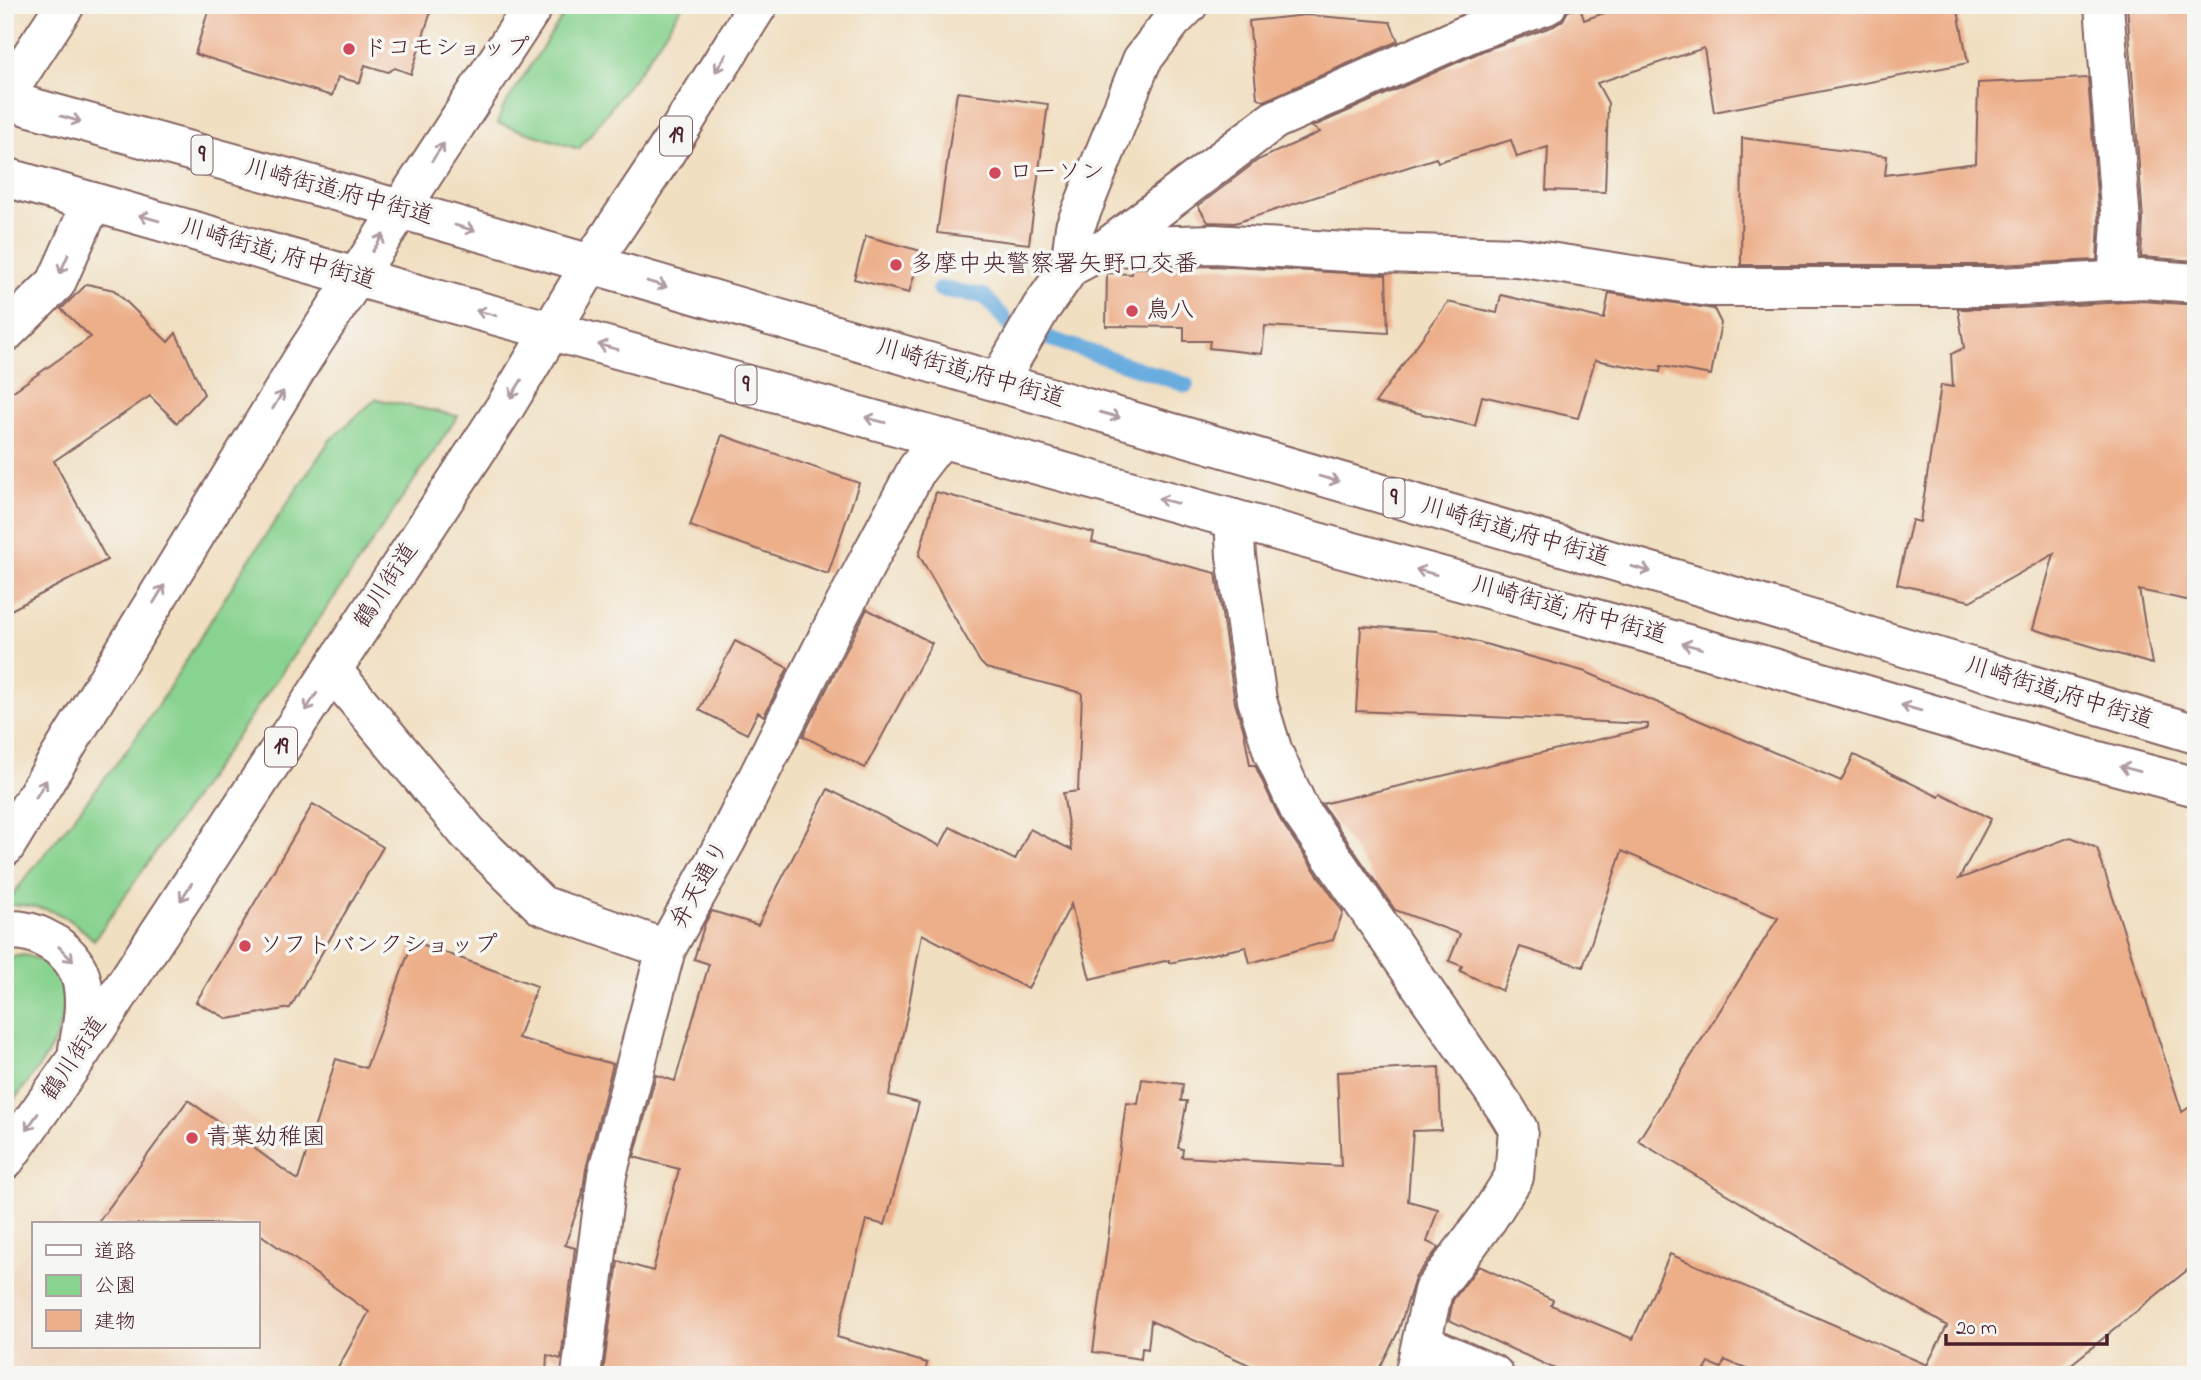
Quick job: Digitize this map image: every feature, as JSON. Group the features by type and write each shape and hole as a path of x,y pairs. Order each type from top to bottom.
{"main road":[{"path":"5,98 65,5"},
{"path":"5,847 302,360 534,5"},
{"name":"鶴川街道","path":"5,1160 75,1061 507,404 591,264 758,5"},
{"path":"998,382 1031,324 1070,267 1075,227 1142,60 1188,5"},
{"path":"1070,267 1108,247 1274,120 1468,18 1547,5"},
{"path":"2104,5 2120,222 2117,281"},
{"name":"川崎街道:府中街道","path":"5,98 591,264"},
{"name":"川崎街道; 府中街道","path":"5,177 552,331"},
{"path":"5,333 56,283 92,202"},
{"path":"1108,247 1214,244 1347,252 1517,257 1709,287 2001,287 2143,279 2196,283"},
{"name":"川崎街道;府中街道","path":"591,264 1689,583 2196,734"},
{"name":"9","path":"552,331 941,438"},
{"name":"川崎街道; 府中街道","path":"941,438 2196,787"},
{"name":"弁天通り","path":"581,1375 607,1174 666,949 727,839 834,625 917,469 941,438"},
{"path":"1234,519 1237,569 1256,700 1273,752 1299,808 1518,1129 1514,1177 1488,1218 1433,1291 1418,1359 1494,1375"},
{"path":"332,670 468,833 541,905 666,949"},
{"path":"5,932 10,930 34,933 56,944 74,961 84,984 81,1033 75,1061"}],"shaded area":[{"name":"青葉幼稚園","path":"166,1052 496,1306 406,1375 347,1343 318,1375 6,1375 5,1281 32,1242 32,1348 259,1348 259,1222 46,1222"}],"green space":[{"path":"570,5 683,5 643,66 579,149 497,123 503,108"},
{"path":"376,399 458,416 94,940 56,913 35,907 10,905 10,898 127,750 157,707 241,572 330,440"},
{"path":"24,955 43,961 58,977 63,996 62,1017 52,1046 5,1112 5,958"}],"building":[{"path":"210,5 433,5 411,74 395,68 388,72 365,65 360,83 338,77 332,96 195,54"},
{"path":"1627,5 1663,5 1665,11 1726,5 1957,5 1968,63 1714,112 1704,48 1597,83 1608,103 1605,192 1546,190 1548,147 1517,157 1511,140 1438,162 1436,158 1235,223 1208,222 1198,206 1258,160 1320,132 1312,127 1485,50 1554,26 1563,20 1568,11 1580,7 1584,20"},
{"path":"2127,5 2196,5 2196,261 2141,257 2143,220"},
{"path":"1306,15 1390,22 1398,41 1264,101 1257,97 1249,21"},
{"path":"2088,78 2099,222 2097,260 2000,265 1741,265 1742,138 1887,156 1885,175 1976,163 1978,83"},
{"path":"957,92 1048,104 1029,244 937,233"},
{"path":"866,236 921,251 909,293 854,279"},
{"path":"1214,266 1386,275 1388,333 1265,326 1262,354 1209,348 1210,341 1184,341 1184,327 1106,326 1107,273 1132,274 1132,268"},
{"path":"87,284 114,290 168,342 176,333 204,394 177,423 150,396 54,461 107,560 5,613 5,397 91,337 61,309"},
{"path":"1609,293 1714,309 1721,323 1711,375 1661,366 1660,372 1595,360 1578,418 1482,396 1475,426 1375,403 1448,302 1497,313 1501,295 1604,319"},
{"path":"2143,301 2196,305 2196,602 2139,590 2152,664 2033,629 2054,554 1970,601 1897,584 1912,520 1920,522 1941,385 1953,387 1951,354 1964,348 1958,309"},
{"path":"722,435 859,483 828,574 690,526"},
{"path":"936,492 1094,533 1092,542 1216,573 1235,703 1244,731 1250,765 1255,765 1281,821 1343,912 1333,940 1250,963 1246,947 1169,963 1169,960 1090,979 1071,904 1028,989 922,934 889,1095 919,1103 885,1225 866,1220 837,1337 927,1363 925,1375 603,1373 618,1261 653,1271 679,1169 634,1157 656,1075 675,1081 709,964 694,959 705,923 712,911 758,925 828,789 940,846 950,827 1015,860 1030,829 1072,850 1063,793 1078,791 1082,693 986,668 980,662 919,555"},
{"path":"867,609 932,643 865,768 803,736"},
{"path":"1361,626 1438,631 1586,672 1841,781 1854,755 1939,797 1941,793 1991,819 1959,879 2071,837 2097,848 2182,1112 2196,1103 2196,1263 2058,1375 1760,1375 1725,1360 1721,1368 1709,1363 1705,1370 1716,1375 1568,1375 1449,1320 1453,1300 1479,1266 1553,1300 1551,1305 1633,1339 1670,1254 1927,1365 1947,1326 1638,1141 1778,918 1622,851 1583,967 1520,947 1502,991 1460,971 1462,966 1449,961 1460,934 1395,910 1322,804 1648,728 1648,724 1356,711"},
{"path":"735,641 788,668 764,716 758,712 747,734 699,710"},
{"path":"313,804 383,847 290,1008 228,1019 196,1002"},
{"path":"413,941 537,986 518,1038 613,1064 586,1169 582,1196 565,1245 575,1248 561,1359 547,1355 546,1375 334,1375 369,1312 259,1233 259,1222 98,1222 188,1100 298,1180 336,1059 366,1068"},
{"path":"1439,1067 1441,1130 1413,1131 1408,1201 1438,1209 1427,1242 1439,1247 1415,1278 1398,1332 1376,1375 1272,1375 1151,1321 1148,1349 1142,1348 1141,1359 1093,1352 1126,1103 1138,1104 1142,1079 1183,1084 1181,1101 1187,1101 1178,1148 1183,1149 1182,1157 1341,1166 1337,1072"}],"waterway":[{"path":"940,289 984,296 1010,325 1186,385"}],"place":[{"name":"ドコモショップ","path":"349,49"},
{"name":"ローソン","path":"995,173"},
{"name":"多摩中央警察署矢野口交番","path":"896,265"},
{"name":"鳥八","path":"1132,311"},
{"name":"ソフトバンクショップ","path":"245,946"},
{"name":"青葉幼稚園","path":"192,1138"}]}
